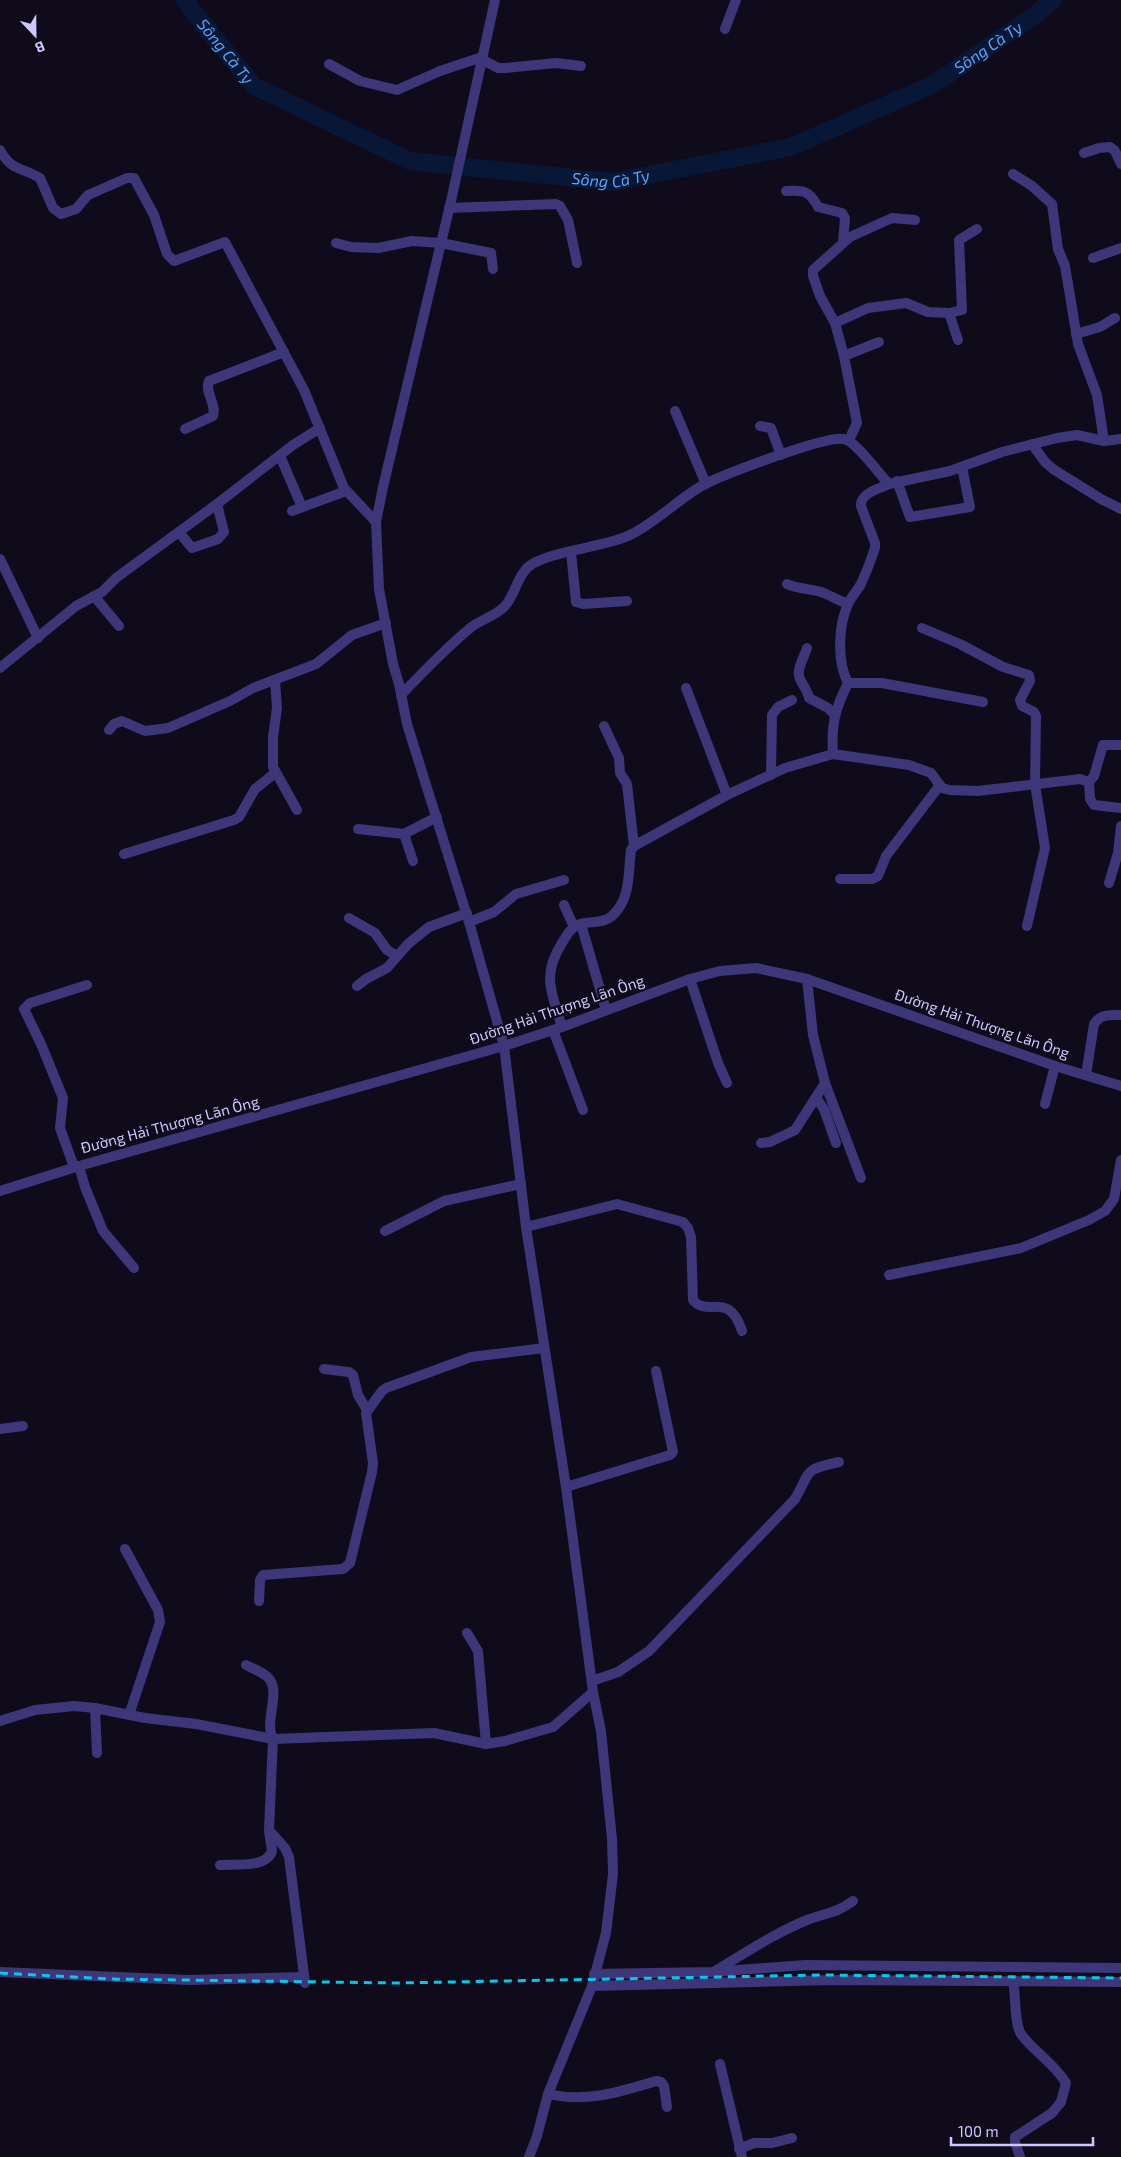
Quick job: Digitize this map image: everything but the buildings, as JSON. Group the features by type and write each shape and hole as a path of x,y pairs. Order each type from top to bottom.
{"street":[{"path":"495,0 376,522 379,588 393,664 407,724 468,918 504,1046 526,1226 566,1487 593,1692 601,1731 613,1854 609,1915 592,1986 548,2094 537,2136 529,2157"},
{"path":"725,29 736,0"},
{"path":"329,64 360,81 397,90 440,71 482,58 498,68 548,63 581,66"},
{"path":"1084,153 1110,147 1115,151 1121,164"},
{"path":"0,150 13,167 40,178 53,208 61,214 76,209 88,195 127,178 134,178 154,215 167,254 174,261 225,242 304,390 342,485 376,522"},
{"path":"1013,174 1032,186 1052,204 1058,249 1065,266 1076,334 1097,395 1104,441"},
{"path":"786,191 808,193 813,197 818,207 842,213 844,218 844,242"},
{"path":"450,204 556,204 560,206 568,220 577,263"},
{"path":"849,440 857,423 844,356 835,323 820,296 812,273 816,266 844,242 892,218 915,220"},
{"path":"835,323 868,308 906,303 928,312 949,313 962,310 959,240 977,230"},
{"path":"336,243 351,247 372,248 412,241 441,243 490,253 493,269"},
{"path":"1093,258 1121,248"},
{"path":"949,313 958,340"},
{"path":"1076,334 1105,325 1115,318"},
{"path":"844,356 879,342"},
{"path":"184,429 213,416 214,408 207,387 209,381 284,352"},
{"path":"675,411 706,484"},
{"path":"760,426 771,428 781,455"},
{"path":"0,668 76,606 94,596 293,445 320,428"},
{"path":"833,754 832,723 848,683 843,672 840,656 844,617 848,604 860,585 876,543 860,504 862,498 893,482 962,467 1002,452 1032,444 1073,435 1104,441 1121,439"},
{"path":"401,695 444,651 469,629 504,607 527,568 551,556 609,543 631,535 706,484 781,455 826,440 839,438 849,440 893,482 910,517 970,507 962,467"},
{"path":"1032,444 1045,462 1053,469 1101,499 1121,509"},
{"path":"280,456 302,507"},
{"path":"292,511 346,491"},
{"path":"179,532 192,548 218,539 224,532 217,504"},
{"path":"571,552 576,602 583,604 627,601"},
{"path":"0,559 38,638"},
{"path":"787,584 796,588 826,594 831,598 848,604"},
{"path":"94,596 119,626"},
{"path":"109,730 114,724 122,721 145,731 168,728 230,701 253,688 316,664 352,635 386,623"},
{"path":"922,628 960,644 1003,668 1030,676 1030,680 1020,700 1022,706 1034,712 1036,716 1035,784 1045,848 1027,926"},
{"path":"807,648 799,677 807,687 809,698 828,708 835,715"},
{"path":"275,680 276,717 272,762 275,772 297,810"},
{"path":"848,683 882,683 983,702"},
{"path":"686,688 704,729 727,795"},
{"path":"771,775 772,715 778,707 792,700"},
{"path":"604,726 619,758 620,773 627,784 634,846"},
{"path":"1121,745 1103,745 1094,776 1090,782 1090,799 1094,804 1121,808"},
{"path":"583,1110 558,1028 550,985 549,968 558,949 577,925 607,919 616,911 626,892 630,852 634,846 727,795 800,763 833,754 910,765 931,773 946,790 971,791 1080,779 1090,782"},
{"path":"124,854 234,820 239,817 255,789 275,772"},
{"path":"840,879 872,879 878,876 886,856 940,785"},
{"path":"358,829 404,834 437,817"},
{"path":"1109,883 1118,853 1121,826"},
{"path":"404,834 413,861"},
{"path":"357,986 387,968 397,956 429,927 494,912 516,894 564,880"},
{"path":"564,905 577,925 606,1010"},
{"path":"349,918 376,933 387,950 397,956"},
{"name":"Đường Hải Thượng Lãn Ông","path":"0,1191 76,1166 504,1046 690,979 720,972 756,968 807,979 1055,1066 1121,1086"},
{"path":"690,979 718,1063 727,1083"},
{"path":"807,979 812,1035 825,1083 861,1178"},
{"path":"87,985 30,1003 24,1008 63,1098 60,1128 87,1194 103,1231 134,1268"},
{"path":"1086,1075 1094,1024 1098,1018 1105,1015 1121,1015"},
{"path":"1045,1104 1055,1066"},
{"path":"761,1143 770,1142 795,1130 825,1083"},
{"path":"816,1099 824,1109 836,1142"},
{"path":"889,1274 1021,1248 1089,1220 1105,1211 1114,1199 1121,1160"},
{"path":"385,1231 444,1201 521,1184"},
{"path":"526,1226 617,1204 683,1222 688,1228 691,1237 693,1300 700,1305 730,1310 736,1316 742,1331"},
{"path":"259,1601 260,1580 263,1575 343,1569 350,1563 373,1463 366,1416 368,1410 382,1391 471,1358 544,1348"},
{"path":"324,1369 349,1372 353,1375 358,1395 368,1410"},
{"path":"566,1487 670,1455 673,1452 656,1372"},
{"path":"0,1429 23,1426"},
{"path":"592,1681 618,1672 648,1651 782,1515 795,1500 808,1473 813,1468 839,1462"},
{"path":"125,1549 158,1610 160,1622 129,1715"},
{"path":"468,1633 478,1651 486,1744"},
{"path":"220,1865 262,1862 268,1858 272,1850 269,1830 273,1689 269,1678 246,1666"},
{"path":"0,1721 35,1710 74,1706 196,1724 273,1739 434,1733 486,1744 505,1741 553,1727 593,1692"},
{"path":"94,1708 97,1753"},
{"path":"0,1972 190,1980 304,1980 289,1857 285,1848 269,1830"},
{"path":"712,1972 769,1938 808,1920 838,1912 853,1901"},
{"path":"594,1974 712,1972 804,1965 1121,1968"},
{"path":"592,1986 830,1980 1121,1982"},
{"path":"1012,1980 1016,1997 1017,2025 1022,2034 1060,2073 1066,2083 1061,2102 1052,2113 1016,2137 1015,2142 1020,2157"},
{"path":"720,2064 741,2153 754,2143 772,2143 792,2138"},
{"path":"548,2094 567,2098 586,2098 618,2092 656,2081 661,2082 664,2086 667,2107"}],"waterway":[{"name":"Sông Cà Ty","path":"184,0 254,86 410,161 612,182 791,147 934,84 1035,15 1053,0"}],"railway":[{"path":"0,1973 110,1979 397,1983 823,1975 1121,1978"}]}
